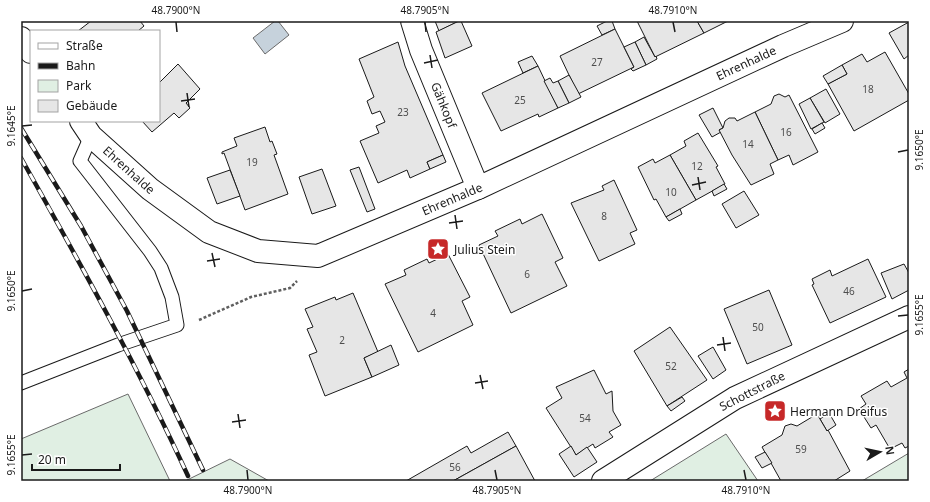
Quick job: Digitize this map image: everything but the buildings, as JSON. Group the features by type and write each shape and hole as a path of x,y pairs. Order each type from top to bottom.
{"street":[{"name":"Gähkopf","path":"412,21 422,50 478,188"},
{"name":"Ehrenhalde","path":"86,128 150,189 209,232 258,251 318,256 478,188 783,46 842,21"},
{"path":"21,38 30,51"},
{"name":"Schottstraße","path":"603,481 735,398 909,317"}],"lane":[{"path":"21,383 118,345 177,325 172,297 161,268 150,251 80,161 86,128"}],"path":[{"path":"208,316 251,297 290,288 318,256"}],"green space":[{"path":"128,394 170,481 21,481 21,439"},
{"path":"726,434 758,481 650,481"},
{"path":"909,453 909,481 862,481"},
{"path":"230,459 269,481 185,481"}],"shaded area":[{"path":"275,21 278,21 289,35 265,54 253,38"}],"railway":[{"path":"21,128 81,226 127,311 203,470"},
{"path":"21,158 129,355 188,476"}],"place":[{"name":"Julius Stein","path":"438,249"},
{"name":"Hermann Dreifus","path":"775,411"}]}
